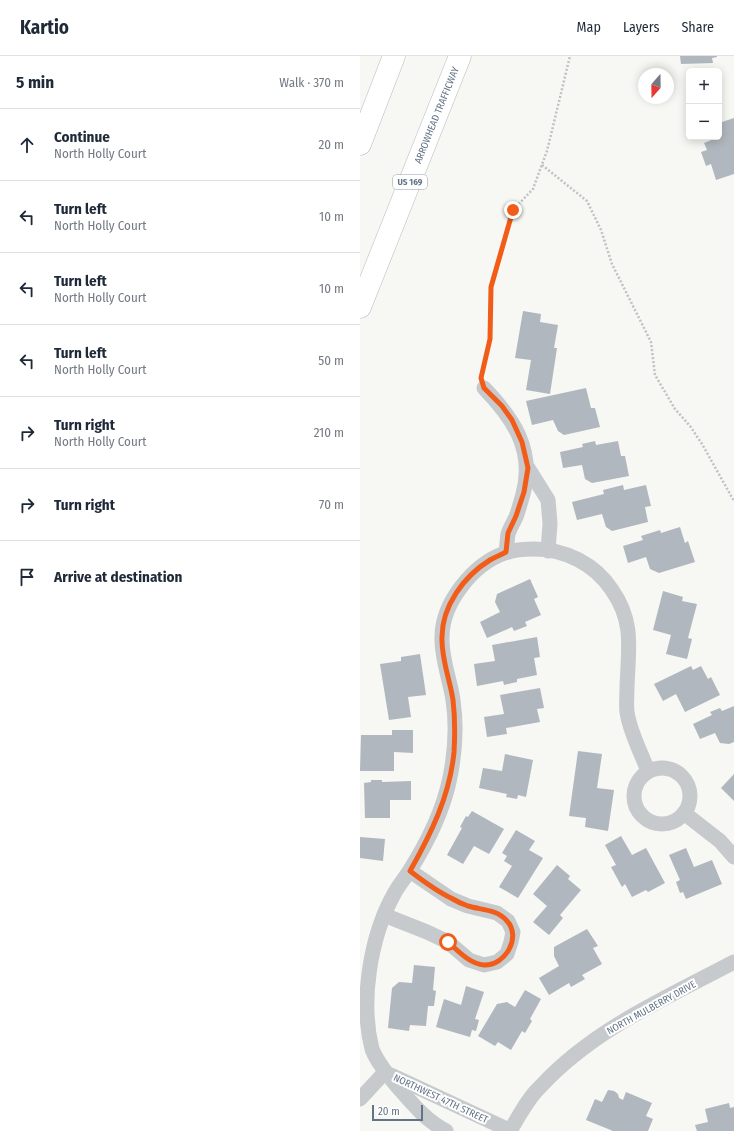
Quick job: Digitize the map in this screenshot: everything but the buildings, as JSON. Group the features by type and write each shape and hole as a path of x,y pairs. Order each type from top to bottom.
{"highway":[{"path":"360,144 394,56"},
{"name":"ARROWHEAD TRAFFICWAY","path":"360,307 460,56"}],"street":[{"path":"484,388 502,406 512,420 522,442 528,468 548,500 550,523 548,550"},
{"path":"506,552 508,533 516,516 524,492 528,468"},
{"path":"360,1098 385,1072 373,1052 367,1032 364,1012 370,961 384,915 394,893 410,871 426,843 439,813 449,783 454,753 455,725 453,700 442,637 445,616 453,598 464,583 490,560 506,552 536,548 566,554 579,559 603,577 622,606 628,625 629,652 626,711 632,735 648,771"},
{"path":"660,768 673,770 683,778 689,789 689,802 684,813 674,821 662,824 650,821 641,814 635,803 634,791 639,780 648,771 660,768"},
{"path":"684,813 720,841 734,857"},
{"path":"384,915 448,942 469,960 484,965 497,962 507,954 513,932 508,921 497,913 468,906 451,899 410,871"},
{"name":"NORTH MULBERRY DRIVE","path":"510,1131 539,1087 578,1052 620,1023 734,962"},
{"name":"NORTHWEST 47TH STREET","path":"385,1072 510,1131"},
{"name":"NORTHWEST 47TH STREET","path":"385,1072 417,1109 438,1127 446,1131"}],"path":[{"path":"484,388 481,378 490,339 491,287 513,210 533,189 547,151 570,56"},
{"path":"542,165 587,201 601,230 612,264 651,342 655,375 675,409 690,426 702,444 734,501"}],"route":[{"path":"448,942 469,960 484,965 497,962 507,954 513,932 508,921 497,913 468,906 451,899 410,871 426,843 439,813 449,783 454,753 455,725 453,700 442,637 445,616 453,598 464,583 490,560 506,552 508,533 516,516 524,492 528,468 522,442 512,420 502,406 484,388 481,378 490,339 491,287 513,210"}]}
